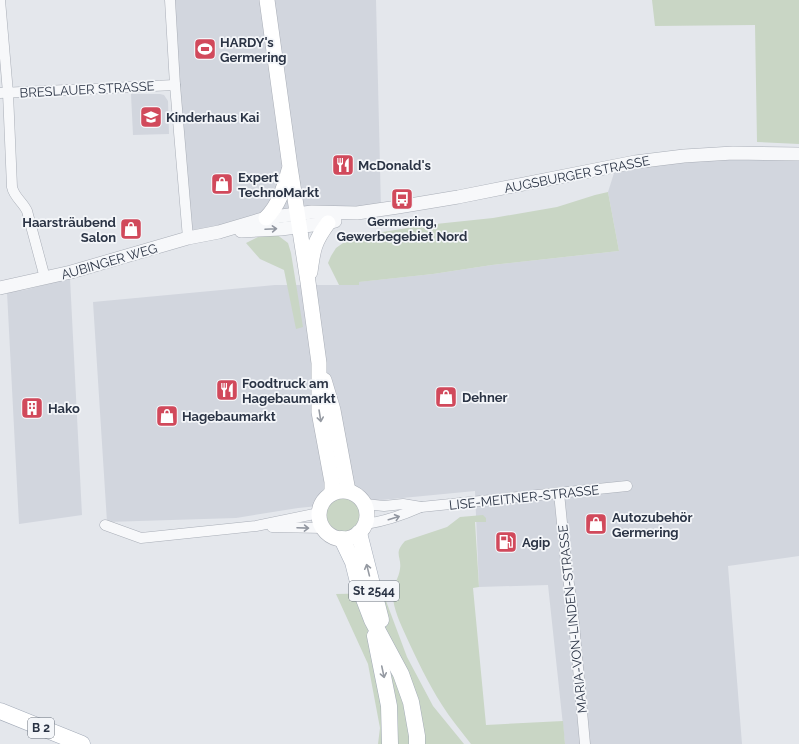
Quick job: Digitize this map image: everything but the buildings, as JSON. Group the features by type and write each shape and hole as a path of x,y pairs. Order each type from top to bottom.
{"main road":[{"path":"267,0 319,363 319,412 332,482 332,493"},
{"path":"266,218 274,211 277,205 290,167"},
{"path":"308,282 314,247 328,223"},
{"path":"319,363 333,410 348,491"},
{"path":"363,529 351,538 336,538 328,534 323,528 320,522 319,512 322,502 332,493 340,491 348,491 360,497 365,504"},
{"name":"St 2544","path":"365,504 368,515 363,529 388,648"},
{"name":"St 2544","path":"342,539 353,562 359,586 372,620 401,674 411,702 417,744"},
{"path":"372,620 389,706 390,744"},
{"name":"B 2","path":"0,711 82,744"}],"street":[{"path":"0,0 4,93 13,191 27,211 45,278"},
{"path":"170,0 175,85 188,238"},
{"name":"BRESLAUER STRASSE","path":"4,93 175,85"},
{"name":"AUGSBURGER STRASSE","path":"298,220 328,223 358,213 458,197 635,162 684,156 733,153 799,154"},
{"name":"AUGSBURGER STRASSE","path":"298,220 312,212 358,213"},
{"name":"AUBINGER WEG","path":"219,232 266,218 298,220"},
{"name":"AUBINGER WEG","path":"0,288 71,272 188,238 298,220"},
{"name":"LISE-MEITNER-STRASSE","path":"365,504 384,506 402,504 421,507 626,486"},
{"name":"MARIA-VON-LINDEN-STRASSE","path":"559,493 573,613 585,744"},
{"name":"LISE-MEITNER-STRASSE","path":"363,529 404,515 421,507"},
{"path":"105,525 141,538 256,526 319,512"},
{"path":"256,526 323,528"}],"shaded area":[{"path":"173,0 376,0 381,209 189,235"},
{"name":"Kinderhaus Kai","path":"131,94 164,95 168,101 169,134 133,135"},
{"path":"735,158 799,160 799,556 728,566 742,744 565,744 548,585 479,587 475,491 298,508 236,518 107,522 93,302 275,285 358,285 358,282 619,251 608,192 615,170"},
{"path":"70,278 82,515 19,524 7,292 25,290"}],"green space":[{"path":"652,0 799,0 799,144 757,142 755,25 655,26"},
{"path":"608,192 619,251 359,282 359,285 339,285 328,263 336,248 358,236 426,225 493,218 557,207"},
{"path":"276,234 288,243 291,253 303,327 296,329 284,270 260,259 246,243 260,236"},
{"path":"343,496 356,502 362,515 356,528 343,534 330,528 324,515 330,502"},
{"path":"483,515 486,518 486,522 475,522 479,587 473,588 486,725 563,721 565,744 471,744 448,715 432,688 414,654 394,606 393,592 400,569 399,549 401,545 405,541 447,527 460,517"},
{"path":"383,593 407,657 433,706 464,744 378,744 380,728 368,664 336,594"}],"place":[{"name":"HARDY's Germering","path":"205,49"},
{"name":"Kinderhaus Kai","path":"151,117"},
{"name":"McDonald's","path":"343,165"},
{"name":"Expert TechnoMarkt","path":"222,184"},
{"name":"Germering, Gewerbegebiet Nord","path":"402,199"},
{"name":"Haarsträubend Salon","path":"131,229"},
{"name":"Foodtruck am Hagebaumarkt","path":"227,390"},
{"name":"Dehner","path":"446,397"},
{"name":"Hako","path":"32,408"},
{"name":"Hagebaumarkt","path":"167,416"},
{"name":"Autozubehör Germering","path":"596,524"},
{"name":"Agip","path":"506,542"}]}
